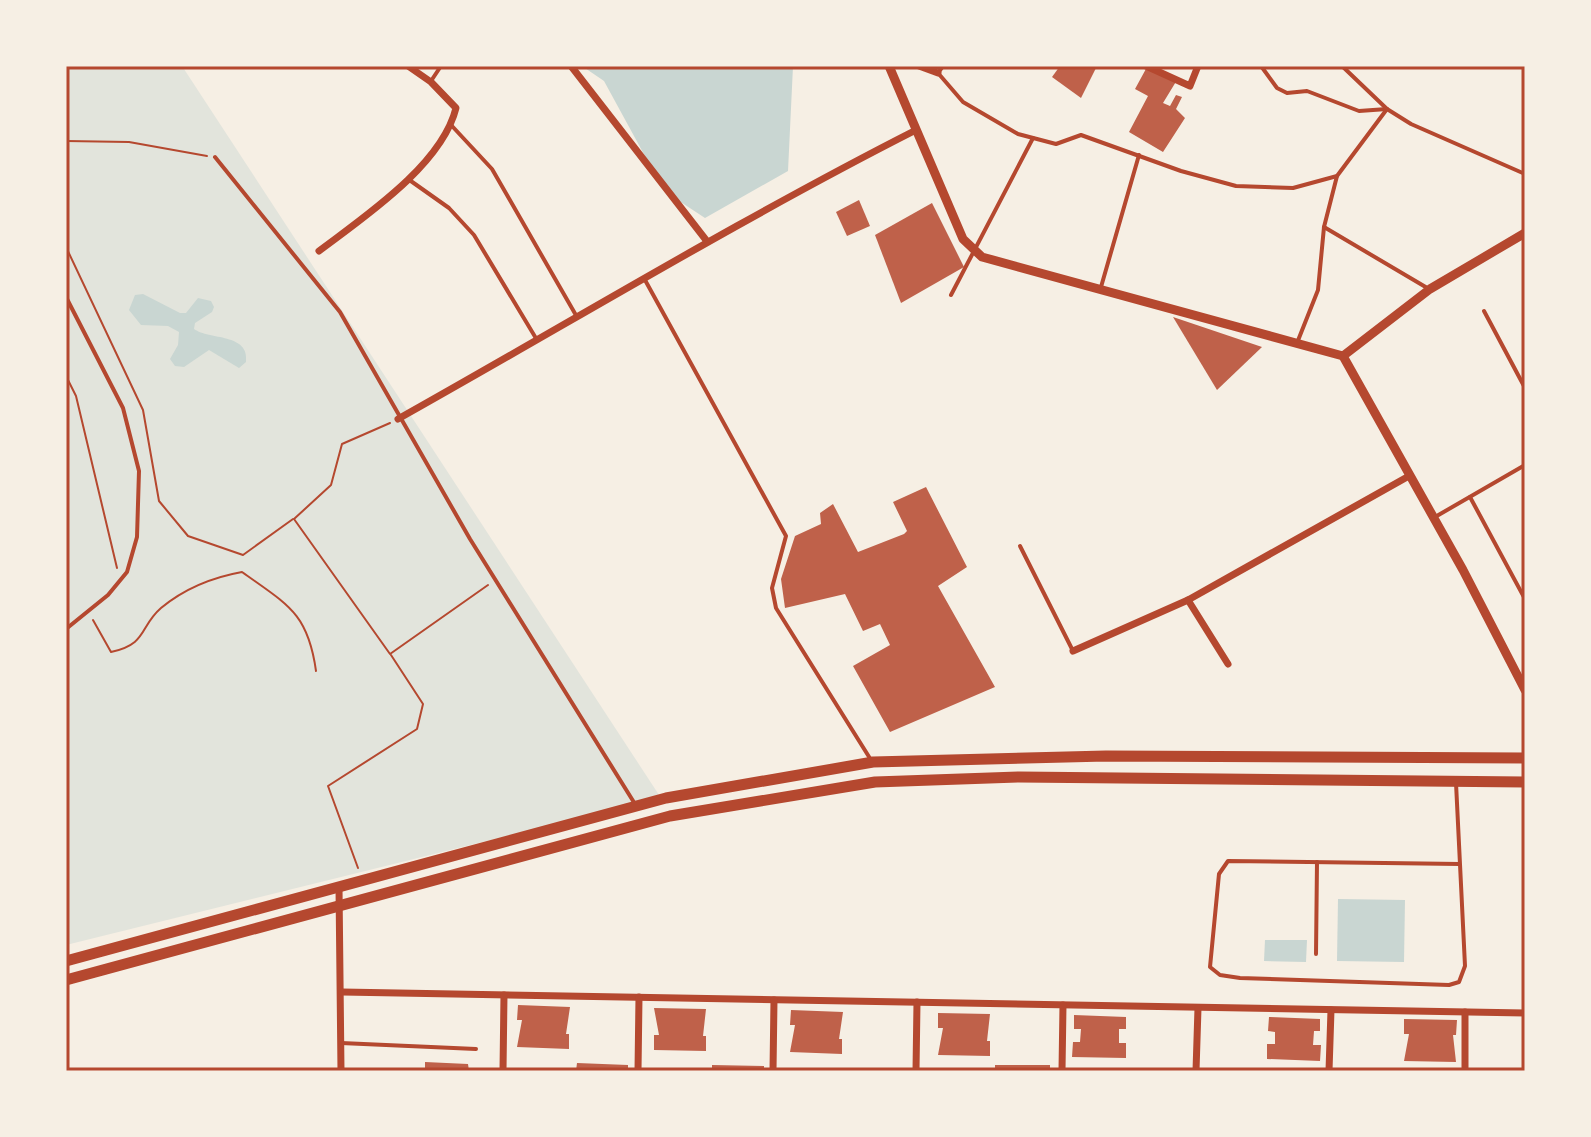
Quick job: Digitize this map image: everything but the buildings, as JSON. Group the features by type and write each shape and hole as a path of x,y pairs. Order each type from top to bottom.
{"main road":[{"path":"66,961 636,806 767,778 873,762 1122,756 1525,758"},
{"path":"66,980 670,816 875,782 1019,777 1525,782"}],"street":[{"path":"319,251 408,179 452,126 456,108 431,82 408,66"},
{"path":"571,66 706,240"},
{"path":"889,66 963,239 982,257 1343,356 1525,690"},
{"path":"919,66 941,70"},
{"path":"1146,66 1190,86 1198,66"},
{"path":"398,419 645,280 706,240 916,130"},
{"path":"1343,356 1430,289 1525,233"},
{"path":"1073,651 1188,600 1409,476"},
{"path":"1188,600 1228,664"},
{"path":"339,887 341,1071"},
{"path":"342,992 1525,1013"},
{"path":"503,1071 504,995"},
{"path":"638,1071 639,997"},
{"path":"773,1071 774,1000"},
{"path":"916,1071 917,1002"},
{"path":"1062,1071 1063,1005"},
{"path":"1196,1071 1198,1008"},
{"path":"1329,1071 1331,1010"},
{"path":"1465,1012 1465,1071"}],"lane":[{"path":"431,82 441,66"},
{"path":"1261,66 1277,88 1287,93 1307,91 1359,111 1387,109"},
{"path":"1342,66 1387,109 1411,124 1525,174"},
{"path":"941,70 963,102 1018,134 1056,144 1081,135 1181,171 1236,186 1293,188 1337,176"},
{"path":"1296,345 1318,290 1324,227 1337,176 1387,109"},
{"path":"452,126 492,169 578,318"},
{"path":"951,295 1033,138"},
{"path":"1100,291 1139,155"},
{"path":"215,157 340,312 398,419 636,806"},
{"path":"408,179 449,208 474,235 537,341"},
{"path":"1324,227 1430,289"},
{"path":"645,280 786,536 772,588 776,608 873,762"},
{"path":"66,297 123,408 139,471 137,537 127,572 66,629"},
{"path":"1484,311 1525,388"},
{"path":"1433,518 1525,465"},
{"path":"1470,497 1525,599"},
{"path":"1020,546 1073,651"},
{"path":"1456,781 1465,966 1459,982 1449,985 1255,979 1213,972 1208,961 1224,864 1238,860 1460,864"},
{"path":"1316,954 1317,862"},
{"path":"341,1043 476,1049"}],"path":[{"path":"66,141 129,142 215,157"},
{"path":"66,247 143,410 159,501 188,536 243,555 294,519 331,485 342,444 398,419"},
{"path":"66,376 76,396 120,581"},
{"path":"294,519 423,704 417,729 328,786 363,880"},
{"path":"87,612 111,652 131,648 145,634 159,609 221,576 242,572 299,617 312,639 316,671"},
{"path":"390,654 495,580"}],"shaded area":[{"path":"66,66 182,66 661,798 66,945"},
{"path":"582,66 793,66 788,171 705,218 664,191 604,81"},
{"path":"143,294 180,313 186,313 198,298 211,301 214,307 212,312 195,323 194,329 242,346 246,362 239,368 209,350 184,367 175,366 170,359 178,345 179,332 168,326 141,325 129,310 135,295"},
{"path":"1338,899 1405,900 1404,962 1337,961"},
{"path":"1265,940 1307,940 1306,962 1264,961"}]}
